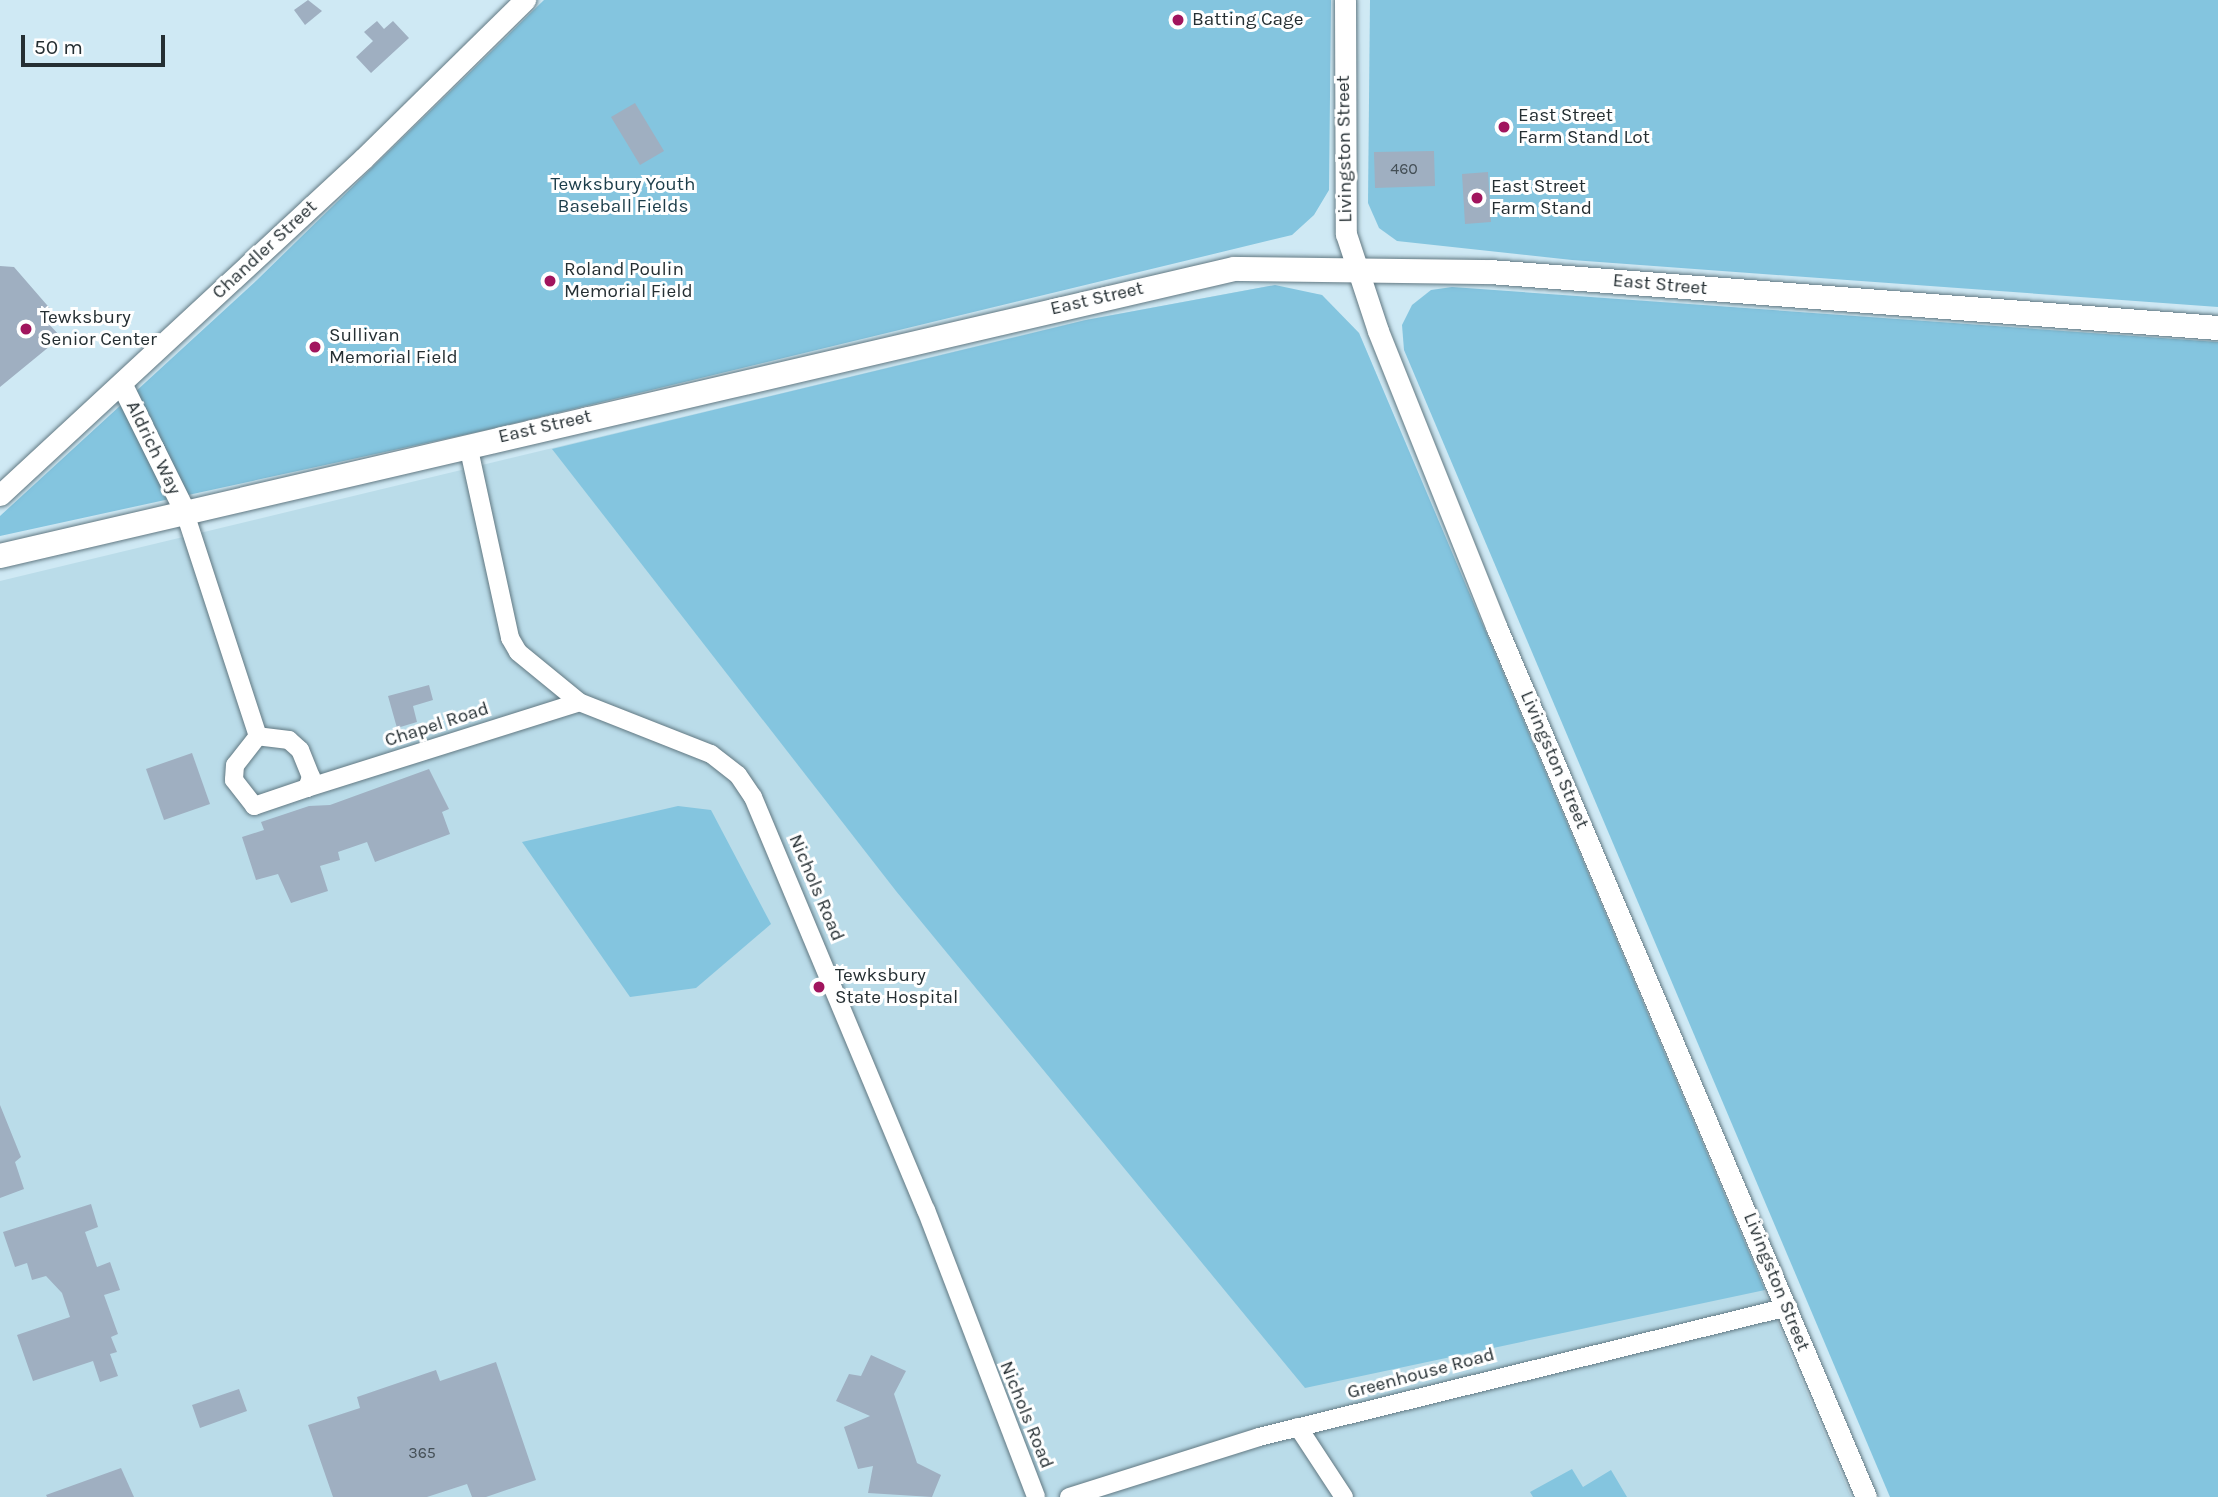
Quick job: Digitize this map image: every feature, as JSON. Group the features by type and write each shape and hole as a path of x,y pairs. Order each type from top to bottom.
{"main road":[{"name":"East Street","path":"0,556 184,510 1204,274 1356,267 1504,273 2218,328"}],"street":[{"name":"Chandler Street","path":"0,495 122,385 525,0"},
{"name":"Livingston Street","path":"1345,0 1346,234 1356,267 1457,531 1788,1307 1866,1497"},
{"name":"Aldrich Way","path":"122,385 184,510"},
{"name":"Nichols Road","path":"468,445 510,638 532,666 579,702 711,754 738,775 753,797 926,1210 1036,1497"},
{"path":"184,510 258,736 289,740 300,750 311,776 307,788"},
{"name":"Chapel Road","path":"258,736 235,765 243,797 254,806 579,702"},
{"name":"Greenhouse Road","path":"1069,1497 1298,1427 1788,1307"},
{"path":"1298,1427 1344,1497"}],"shaded area":[{"name":"Tewksbury State Hospital","path":"1269,286 1322,295 1359,333 1851,1497 0,1497 0,581 1085,320"}],"green space":[{"name":"Tewksbury Youth Baseball Fields","path":"544,0 1331,0 1329,190 1314,215 1292,235 486,430 0,536 0,516 257,280"},
{"path":"1370,0 2218,0 2218,307 1572,260 1397,241 1379,228 1368,203"},
{"name":"Tewksbury State Hospital","path":"1275,285 1322,295 1359,333 1765,1290 1305,1388 896,891 552,449 1086,320"},
{"path":"1452,287 2218,342 2218,1497 1890,1497 1404,350 1402,325 1412,305 1431,290"},
{"path":"678,806 711,810 771,924 696,988 630,997 522,842"},
{"path":"1572,1469 1583,1487 1611,1470 1627,1497 1533,1497 1530,1492"}],"building":[{"path":"308,0 322,11 305,25 294,10"},
{"path":"377,21 384,29 393,21 409,38 371,73 356,57 373,41 364,32"},
{"path":"635,103 664,151 640,165 611,117"},
{"path":"1434,151 1435,186 1375,188 1374,152"},
{"name":"East Street Farm Stand","path":"1488,172 1491,222 1465,224 1462,174"},
{"name":"Tewksbury Senior Center","path":"0,266 14,267 53,312 45,320 61,337 0,387"},
{"path":"429,685 433,700 413,706 417,722 397,728 388,696"},
{"path":"192,753 210,804 164,820 146,769"},
{"path":"429,769 449,809 442,812 450,834 375,862 367,842 338,852 340,860 320,866 328,891 291,903 278,874 256,880 242,837 264,830 261,822 309,806 330,805"},
{"path":"0,1105 21,1157 15,1162 24,1189 0,1198"},
{"path":"91,1204 98,1227 85,1232 97,1267 110,1262 120,1290 104,1295 118,1334 111,1337 117,1352 110,1354 118,1376 100,1382 93,1361 33,1381 17,1335 70,1317 62,1293 46,1276 32,1280 27,1263 15,1267 3,1232"},
{"path":"871,1355 906,1371 894,1394 917,1463 941,1475 932,1497 868,1493 873,1466 858,1469 844,1427 870,1416 836,1401 849,1374 861,1376"},
{"path":"496,1362 536,1480 486,1497 472,1497 467,1484 427,1497 333,1497 308,1425 360,1408 357,1397 436,1370 440,1381"},
{"path":"239,1389 247,1411 200,1428 192,1405"},
{"path":"121,1468 134,1497 46,1495"}],"place":[{"name":"Batting Cage","path":"1178,20"},
{"name":"East Street Farm Stand Lot","path":"1504,127"},
{"name":"East Street Farm Stand","path":"1477,198"},
{"name":"Roland Poulin Memorial Field","path":"550,281"},
{"name":"Tewksbury Senior Center","path":"26,329"},
{"name":"Sullivan Memorial Field","path":"315,347"},
{"name":"Tewksbury State Hospital","path":"819,987"}]}
